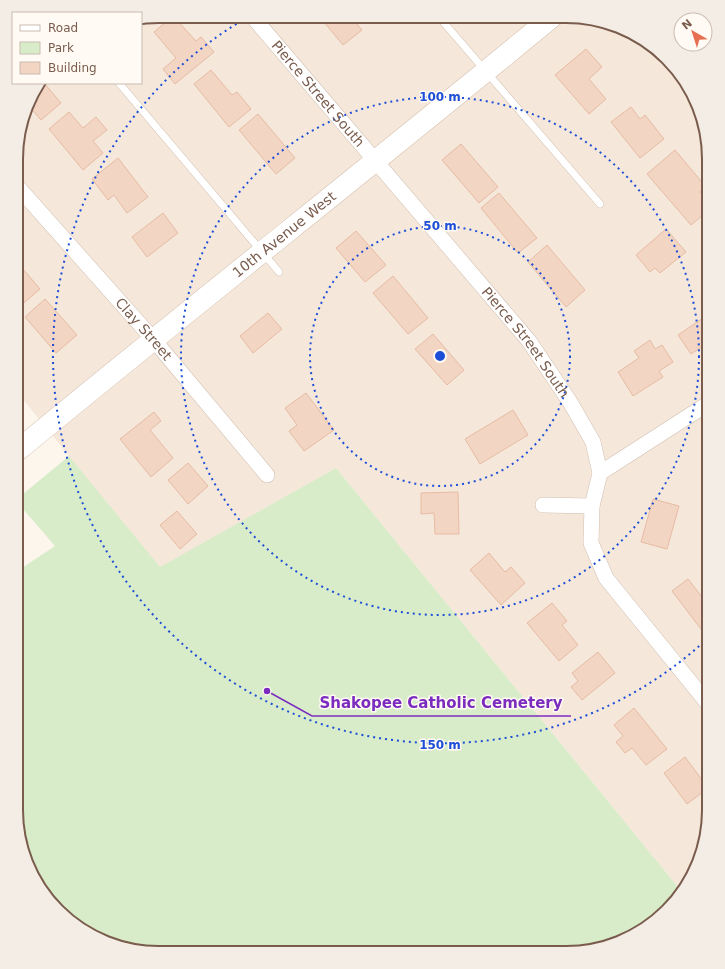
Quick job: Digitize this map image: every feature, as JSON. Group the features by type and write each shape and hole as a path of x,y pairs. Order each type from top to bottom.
{"main road":[{"name":"10th Avenue West","path":"23,446 153,338 377,161 545,23"}],"street":[{"name":"Pierce Street South","path":"258,23 529,341 570,402 593,442 600,473 592,506 591,543 606,578 702,696"},
{"name":"Clay Street","path":"23,193 153,338 267,475"},
{"path":"600,473 702,407"},
{"path":"543,505 592,506"}],"lane":[{"path":"443,23 600,204"},
{"path":"121,84 279,272"}],"shaded area":[{"path":"150,23 584,24 610,30 626,37 642,46 656,57 679,83 688,99 695,115 702,150 702,819 695,854 678,887 336,468 160,568 23,399 24,141 33,107 45,84 142,84 142,24"}],"green space":[{"path":"69,456 160,567 336,468 678,887 656,912 642,923 610,939 575,946 159,946 141,945 115,939 83,923 57,900 46,886 33,862 24,828 23,567 55,546 23,509 23,494"}],"building":[{"path":"165,23 179,23 196,41 201,37 214,52 175,84 163,69 176,58 154,32"},
{"path":"325,23 356,23 362,30 343,45"},
{"path":"586,49 602,67 589,79 606,99 589,114 555,75"},
{"path":"211,70 232,95 237,92 251,109 229,127 194,84"},
{"path":"45,84 61,103 41,120 32,110"},
{"path":"631,107 640,119 645,115 664,139 640,158 611,122"},
{"path":"69,112 83,128 96,117 107,130 93,141 103,153 83,170 49,129"},
{"path":"258,114 295,158 276,174 239,130"},
{"path":"461,144 498,187 479,203 442,160"},
{"path":"675,150 702,182 702,190 700,192 702,194 702,216 691,225 647,174"},
{"path":"118,158 148,197 127,213 114,195 108,200 92,179"},
{"path":"499,193 537,238 518,253 481,208"},
{"path":"163,213 178,233 147,257 132,237"},
{"path":"666,229 686,252 660,273 655,268 650,272 636,255"},
{"path":"356,231 386,265 365,282 336,248"},
{"path":"547,245 585,290 566,307 528,262"},
{"path":"23,269 40,289 23,304"},
{"path":"393,276 428,318 408,334 373,293"},
{"path":"45,299 77,335 56,353 25,317"},
{"path":"268,313 282,329 253,353 240,336"},
{"path":"702,319 702,347 691,354 678,335"},
{"path":"433,334 464,370 447,385 415,349"},
{"path":"650,340 655,349 662,345 673,362 659,371 663,377 633,396 618,372 639,358 634,351"},
{"path":"306,393 334,430 304,451 289,431 297,425 285,408"},
{"path":"513,410 528,435 480,464 465,439"},
{"path":"154,412 161,421 150,430 173,458 151,477 120,439"},
{"path":"188,463 208,486 188,504 168,480"},
{"path":"458,492 459,534 435,534 434,513 421,514 421,493"},
{"path":"653,499 679,506 667,549 641,542"},
{"path":"177,511 197,534 180,549 160,525"},
{"path":"489,553 505,572 511,567 525,583 501,605 470,570"},
{"path":"688,579 702,597 702,630 672,591"},
{"path":"552,603 567,621 562,625 578,645 559,661 527,623"},
{"path":"598,652 615,673 582,700 571,687 578,681 572,673"},
{"path":"634,708 667,749 646,765 632,748 625,753 616,742 623,736 614,725"},
{"path":"685,757 702,780 702,793 687,804 664,773"}],"place":[{"name":"Shakopee Catholic Cemetery","path":"267,691"}]}
